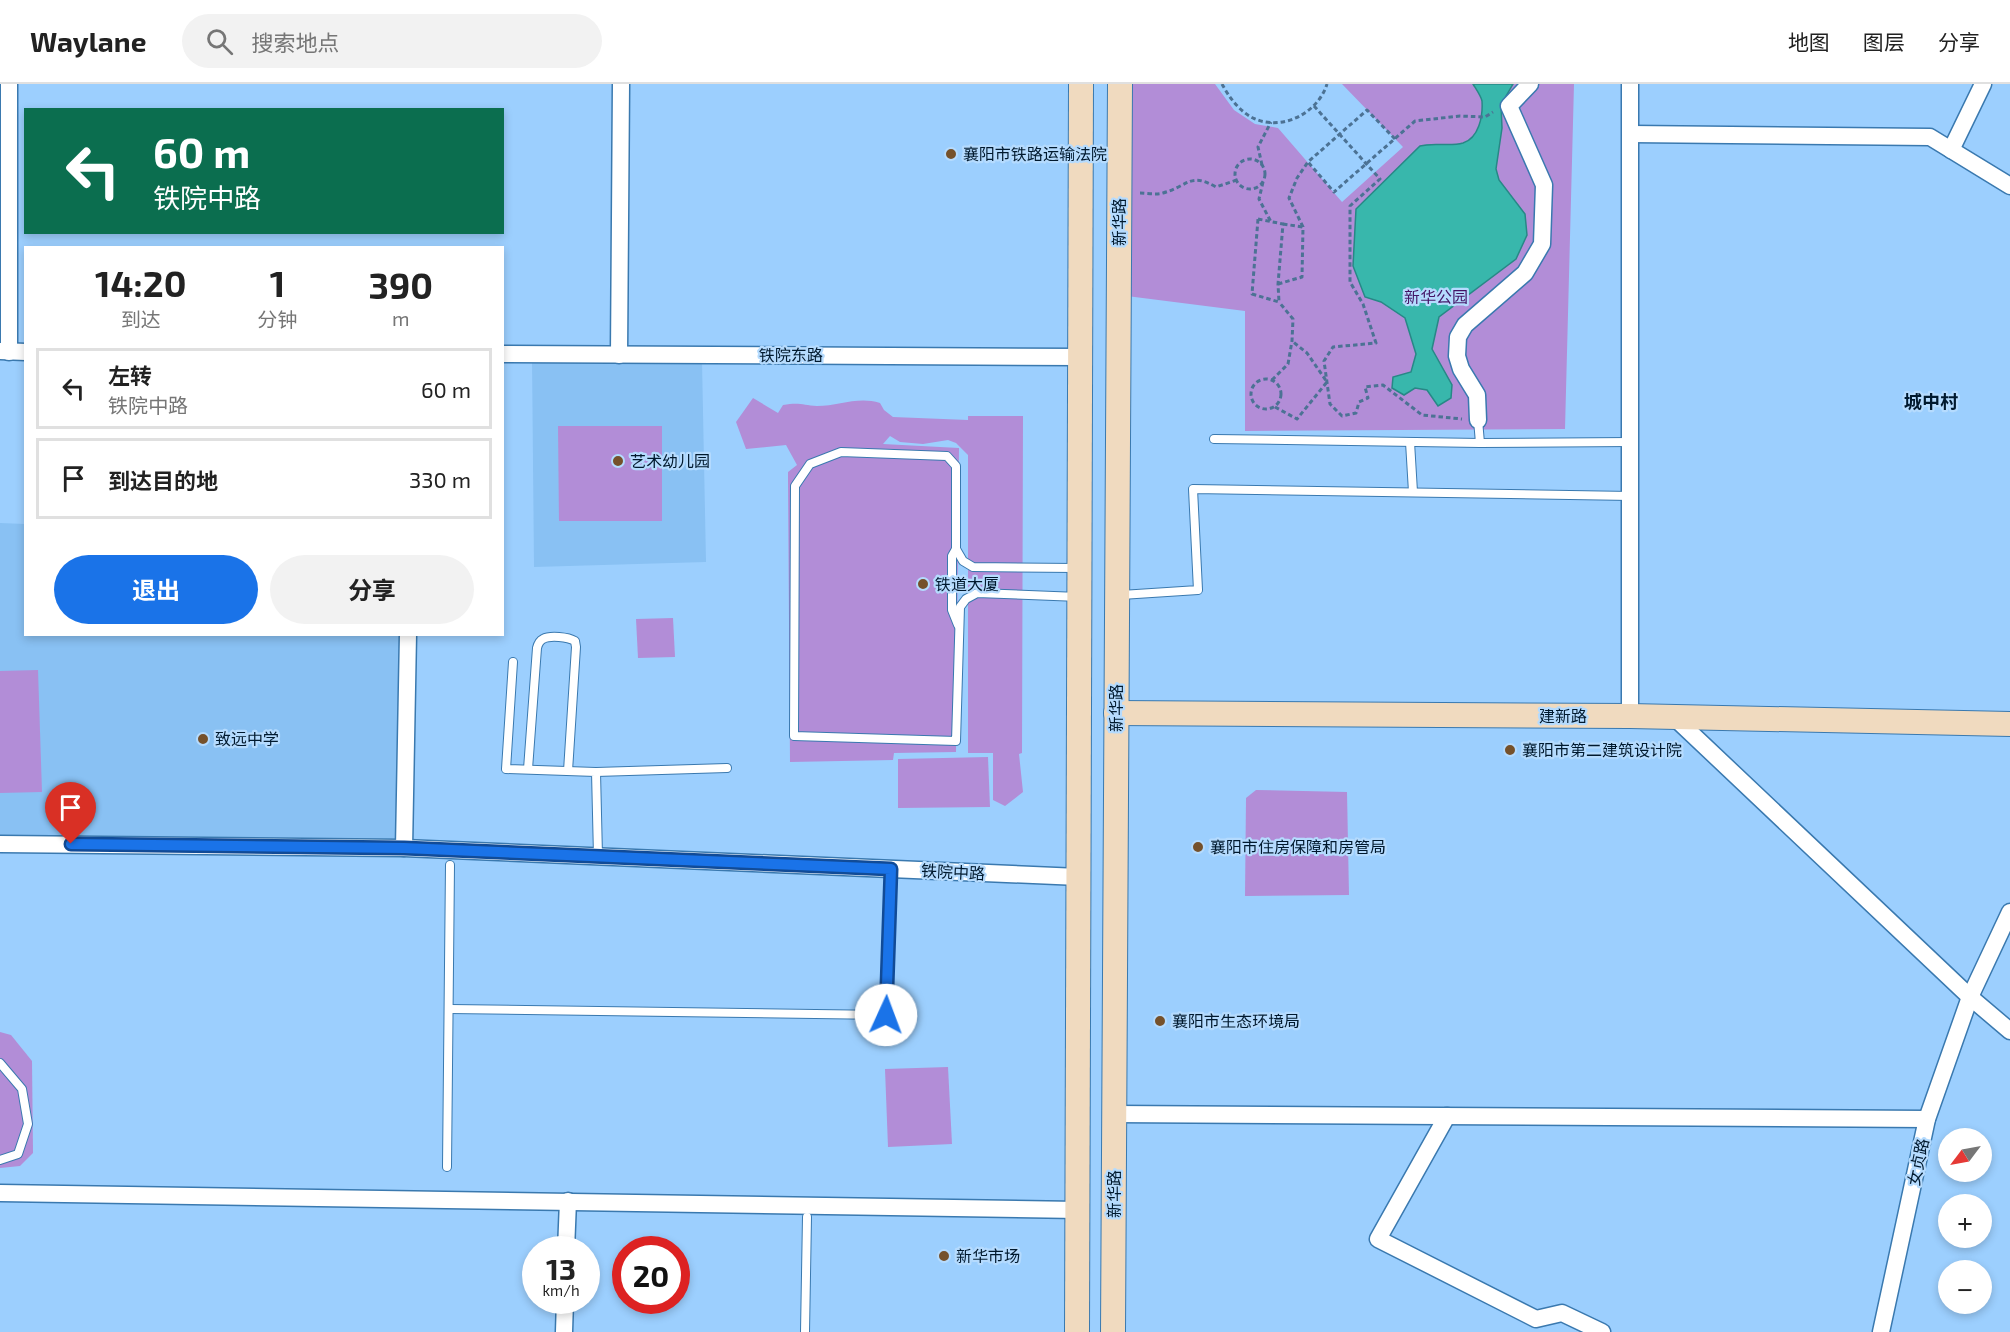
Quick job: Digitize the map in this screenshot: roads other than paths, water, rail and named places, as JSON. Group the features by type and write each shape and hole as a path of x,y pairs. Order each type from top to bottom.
{"main road":[{"path":"1077,1332 1081,84"},
{"name":"新华路","path":"1113,1332 1120,84"},
{"name":"建新路","path":"1116,713 1630,716 2010,724"}],"street":[{"path":"9,84 12,352"},
{"path":"619,355 621,84"},
{"path":"1478,420 1477,395 1461,369 1457,356 1458,336 1465,325 1525,273 1542,244 1544,184 1509,106 1530,84"},
{"path":"1630,84 1630,716"},
{"path":"1951,150 1983,84"},
{"path":"1631,134 1930,137 2010,186"},
{"name":"铁院东路","path":"504,354 1080,357"},
{"path":"404,848 408,636"},
{"path":"1675,718 1970,997 2010,1031"},
{"name":"铁院中路","path":"0,844 404,848 1079,878"},
{"name":"女贞路","path":"1881,1332 1927,1119 1970,997 2010,912"},
{"path":"1114,1114 1927,1119"},
{"path":"1447,1116 1378,1239 1536,1319 1562,1313 1602,1332"},
{"path":"0,1194 1078,1210"},
{"path":"567,1236 568,1201"},
{"path":"564,1332 565,1314"}],"lane":[{"path":"1478,420 1480,443"},
{"path":"1214,439 1480,443 1631,442"},
{"path":"1410,442 1413,492"},
{"path":"959,628 952,610 952,556 956,549 956,466 947,456 841,452 810,464 795,486 794,736 956,741 960,607 966,599 977,593 1080,597"},
{"path":"1117,595 1198,590 1193,489 1630,496"},
{"path":"956,549 963,561 973,567 1080,568"},
{"path":"528,770 539,641 544,638 569,638 574,641 576,647 568,771"},
{"path":"513,662 506,769 596,772 727,768"},
{"path":"596,772 598,856"},
{"path":"447,1167 450,865"},
{"path":"450,1009 886,1015 891,869"},
{"path":"0,1063 22,1089 28,1124 18,1154 0,1160"},
{"path":"806,1332 807,1217"}],"place":[{"name":"襄阳市铁路运输法院","path":"951,154"},
{"name":"艺术幼儿园","path":"618,461"},
{"name":"铁道大厦","path":"923,584"},
{"name":"致远中学","path":"203,739"},
{"name":"襄阳市第二建筑设计院","path":"1510,750"},
{"name":"襄阳市住房保障和房管局","path":"1198,847"},
{"name":"襄阳市生态环境局","path":"1160,1021"},
{"name":"新华市场","path":"944,1256"}],"district":[{"name":"城中村","path":"1931,402"}],"park label":[{"name":"新华公园","path":"1436,297"}]}
